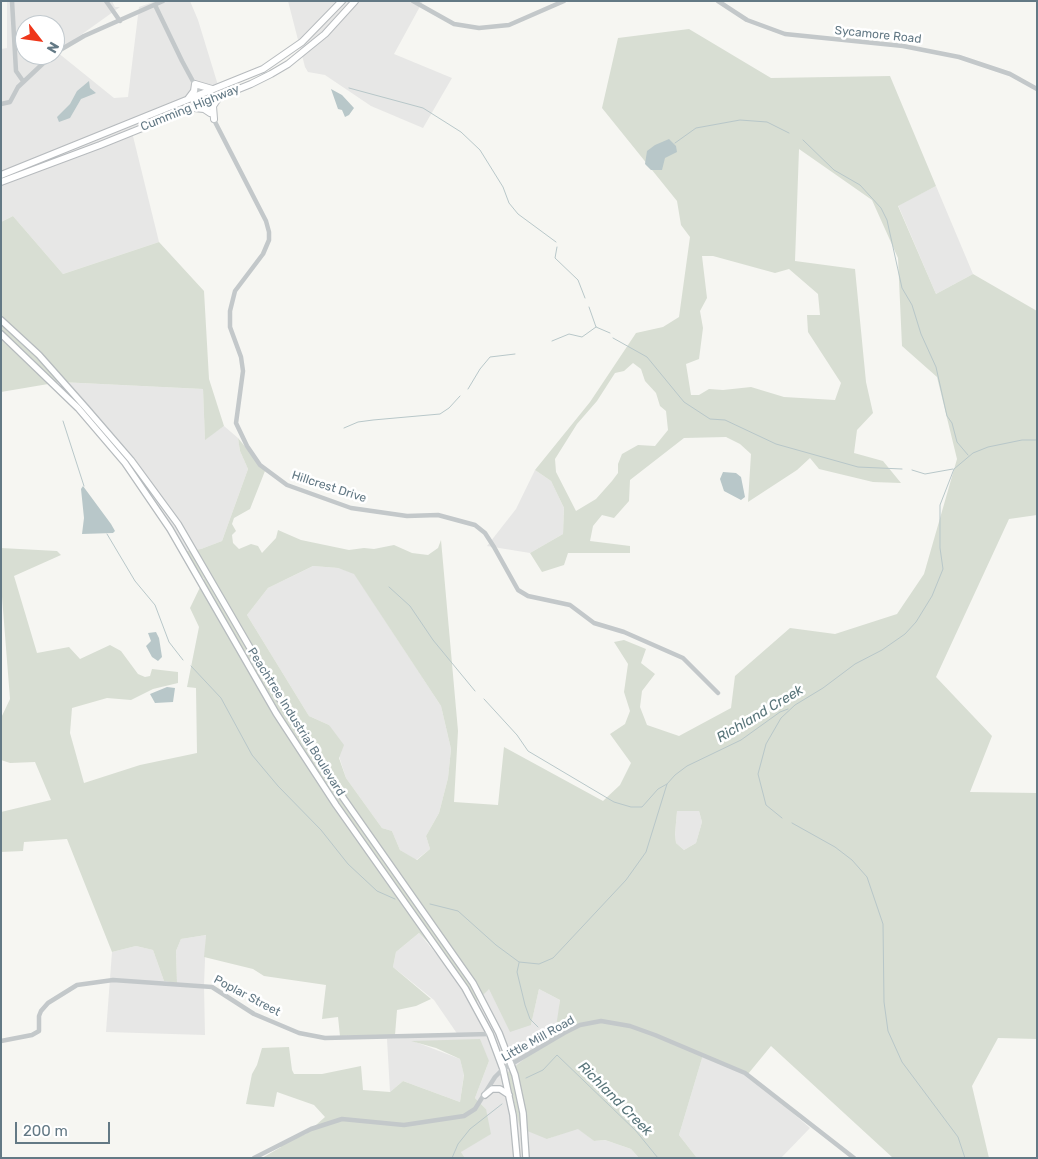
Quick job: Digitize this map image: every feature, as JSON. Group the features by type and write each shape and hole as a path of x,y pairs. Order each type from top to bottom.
{"highway":[{"name":"Cumming Highway","path":"2,179 201,94 251,75 278,60 316,30 342,1"},
{"name":"Cumming Highway","path":"2,179 251,84 288,64 325,34 355,1"},
{"path":"187,100 194,91 195,84 213,89"},
{"path":"212,116 213,105 219,97"},
{"path":"190,108 201,108 212,116"}],"main road":[{"name":"Peachtree Industrial Boulevard","path":"1,320 39,355 86,408 131,460 178,524 285,708 410,894 473,983 499,1033 511,1064 523,1114 526,1158"},
{"name":"Peachtree Industrial Boulevard","path":"1,334 78,408 125,463 171,532 276,713 402,900 465,988 490,1034 503,1069 509,1095 516,1158"},
{"path":"402,900 410,894"},
{"path":"485,1095 492,1089 500,1089 509,1095"}],"street":[{"path":"12,1 16,71 23,81"},
{"path":"106,1 120,21"},
{"path":"65,47 84,36 163,1"},
{"path":"413,1 454,24 479,28 509,25 564,1"},
{"name":"Sycamore Road","path":"718,1 747,20 785,34 895,45 959,57 1010,74 1037,89"},
{"name":"Hillcrest Drive","path":"155,5 266,221 269,232 270,240 263,254 235,291 230,311 230,327 241,357 242,370 235,414 236,423 247,446 260,465 287,484 351,508 407,516 438,515 475,525 485,534 518,590 523,594 570,605 594,623 624,632 683,658 718,693"},
{"path":"1,104 10,102 15,90 41,65"},
{"name":"Poplar Street","path":"1,1041 32,1035 39,1031 39,1016 48,1004 77,985 113,980 212,987 254,1014 312,1037 394,1038 490,1034"},
{"name":"Little Mill Road","path":"254,1158 328,1122 351,1118 404,1125 464,1116 475,1109 495,1077 503,1069 550,1040 580,1025 601,1020 630,1026 745,1073 854,1158"}],"shaded area":[{"path":"7,1 112,1 115,7 120,7 65,46 65,15 15,15 15,65 65,65 65,58 114,98 128,97 139,7 156,1 190,1 198,20 221,95 131,128 159,242 63,274 13,216 1,222 1,49 7,48"},
{"path":"288,1 423,1 394,54 452,78 423,128 371,106 325,75 308,72 305,67"},
{"path":"689,29 771,78 890,76 936,186 898,206 936,294 973,274 1037,311 1037,515 1009,519 936,677 992,736 970,792 1037,793 1037,1039 998,1038 972,1086 989,1158 893,1158 771,1046 748,1074 703,1055 679,1135 697,1158 639,1158 631,1149 605,1140 594,1141 578,1129 547,1139 520,1128 507,1073 555,1034 560,1000 539,989 531,1025 510,1032 489,989 476,1002 436,951 419,933 396,952 393,967 431,999 416,1006 397,1010 395,1035 340,1036 338,1017 322,1019 326,985 264,976 253,969 204,957 206,935 181,939 176,951 177,983 164,981 153,950 136,946 112,952 67,839 24,842 23,851 1,852 1,812 51,800 35,762 10,763 1,760 1,718 10,699 1,584 1,548 57,551 61,555 14,576 37,653 69,647 80,659 110,645 121,651 138,674 145,677 150,676 152,669 178,672 178,683 153,689 131,700 107,698 72,708 70,733 84,783 140,765 197,753 196,688 187,687 199,627 190,608 204,579 181,552 201,549 222,541 248,469 240,451 238,438 265,471 250,509 234,518 232,524 236,531 232,535 233,543 239,549 251,544 258,546 262,553 276,538 278,530 301,540 349,550 374,549 394,545 412,553 428,555 438,548 441,540 458,731 454,802 498,805 504,747 603,801 620,785 631,763 610,734 625,724 630,711 624,692 628,664 614,642 624,640 646,649 641,663 655,674 642,691 640,707 647,725 679,736 731,708 735,676 790,628 835,634 897,614 924,574 957,459 937,377 902,346 898,258 872,200 799,149 795,261 855,269 866,382 873,413 857,430 854,453 883,461 901,483 873,482 819,469 810,458 797,470 748,502 751,454 740,444 726,437 684,438 630,480 629,501 614,518 602,515 593,526 590,541 630,546 630,553 568,553 564,565 542,572 530,553 563,534 564,508 551,481 535,470 590,402 636,333 663,327 679,317 690,237 681,225 677,201 602,108 618,38","holes":["702,256 713,256 775,273 789,269 818,294 820,315 807,315 808,332 841,383 835,400 784,397 751,387 723,390 709,389 699,395 691,395 686,364 699,359 703,328 700,311 707,298","633,363 641,369 645,381 656,393 660,406 666,411 668,430 655,446 638,445 622,454 618,464 618,473 612,481 596,499 576,511 556,472 555,459 577,424 597,401 615,373 624,371","313,566 338,568 354,574 441,706 451,749 448,778 439,813 426,836 430,849 417,860 400,850 392,831 382,828 346,778 339,758 344,745 329,725 309,716 247,615 268,588","677,811 699,811 702,822 696,843 684,850 676,843"]},
{"path":"89,81 90,88 96,93 81,99 70,118 59,122 57,117 70,104 77,91"},
{"path":"331,89 342,95 354,108 349,115 345,117 342,110 338,109"},
{"path":"669,139 676,146 677,152 665,158 662,170 651,170 645,164 647,151"},
{"path":"936,186 973,274 936,294 898,205"},
{"path":"13,216 63,274 159,242 204,291 209,379 224,426 205,440 203,389 60,382 1,392 1,222"},
{"path":"60,382 203,389 205,439 224,426 238,438 240,451 248,469 222,541 201,549 181,552 108,442 79,411"},
{"path":"535,470 551,481 564,508 563,534 530,553 487,546 516,509"},
{"path":"723,472 736,473 741,477 745,497 741,500 724,491 720,479"},
{"path":"83,486 111,524 115,531 113,533 82,534 84,518 81,489"},
{"path":"313,566 338,568 354,573 441,706 451,749 448,778 439,813 426,836 430,849 416,860 400,850 392,831 382,828 346,778 329,725 309,716 247,615 268,588"},
{"path":"156,632 159,638 162,657 158,661 152,657 146,646 151,641 148,633"},
{"path":"167,687 175,688 173,702 155,703 150,694"},
{"path":"677,811 699,811 702,822 696,843 684,850 676,843"},
{"path":"419,933 476,1002 489,988 531,1025 539,989 560,1000 547,1139 578,1128 594,1141 605,1140 631,1149 639,1158 465,1158 461,1152 486,1109 475,1098 489,1061 413,1041 460,1059 464,1074 460,1102 403,1081 390,1092 387,1039 458,1035 434,1000 393,967 396,952"},
{"path":"206,935 205,1035 106,1032 112,952 136,946 153,950 164,981 177,982 176,951 181,939"},
{"path":"480,1039 489,1061 475,1098 486,1109 491,1134 461,1152 465,1158 262,1158 281,1147 277,1146 306,1134 325,1117 314,1105 277,1092 274,1107 246,1104 252,1074 262,1048 289,1047 294,1074 322,1074 361,1066 363,1090 390,1092 403,1081 460,1102 464,1075 460,1059 436,1048 411,1041"},
{"path":"703,1055 748,1074 810,1128 781,1158 697,1158 679,1135"}],"waterway":[{"path":"349,88 423,108 461,132 480,150 503,187 509,203 518,214 556,242"},
{"path":"675,143 696,128 740,120 767,122 789,133"},
{"path":"803,140 834,170 860,185 881,208 887,220 902,288 912,305 921,334 936,367 947,416 952,423 957,442 968,455"},
{"path":"557,247 555,258 578,280 585,298"},
{"path":"589,307 596,327 610,333"},
{"path":"552,341 569,334 582,337 596,327"},
{"path":"613,338 647,357 684,402 710,419 725,420 776,444 858,467 902,469"},
{"path":"468,389 490,357 515,354"},
{"path":"344,428 358,422 440,414 449,408 460,396"},
{"path":"63,421 84,486"},
{"name":"Richland Creek","path":"782,818 766,805 758,774 766,744 781,718 795,705 823,688 855,664 882,650 905,634 916,622 932,596 943,569 940,548 940,505 954,469 973,453 988,447 1022,440 1037,440"},
{"path":"912,470 925,474 953,469"},
{"path":"107,534 135,581 155,605 169,642 183,660"},
{"path":"389,587 410,606 433,640 475,691"},
{"path":"191,666 221,698 252,755 278,786 321,830 348,864 377,891 395,899"},
{"path":"484,699 517,735 528,751 614,802 631,807 642,807 658,789 667,784"},
{"name":"Richland Creek","path":"519,962 539,964 553,958 626,880 646,852 667,784 675,775 687,766 741,740 780,712 788,709"},
{"path":"792,823 835,847 852,860 867,877 883,924 884,1002 888,1031 902,1062 958,1137 965,1158"},
{"path":"430,904 458,911 496,945 519,962"},
{"name":"Richland Creek","path":"519,963 517,972 525,1005 530,1019 538,1027"},
{"name":"Richland Creek","path":"526,1078 543,1070 557,1055 636,1131 658,1158"},
{"path":"452,1158 458,1144 470,1129 502,1104"}]}
